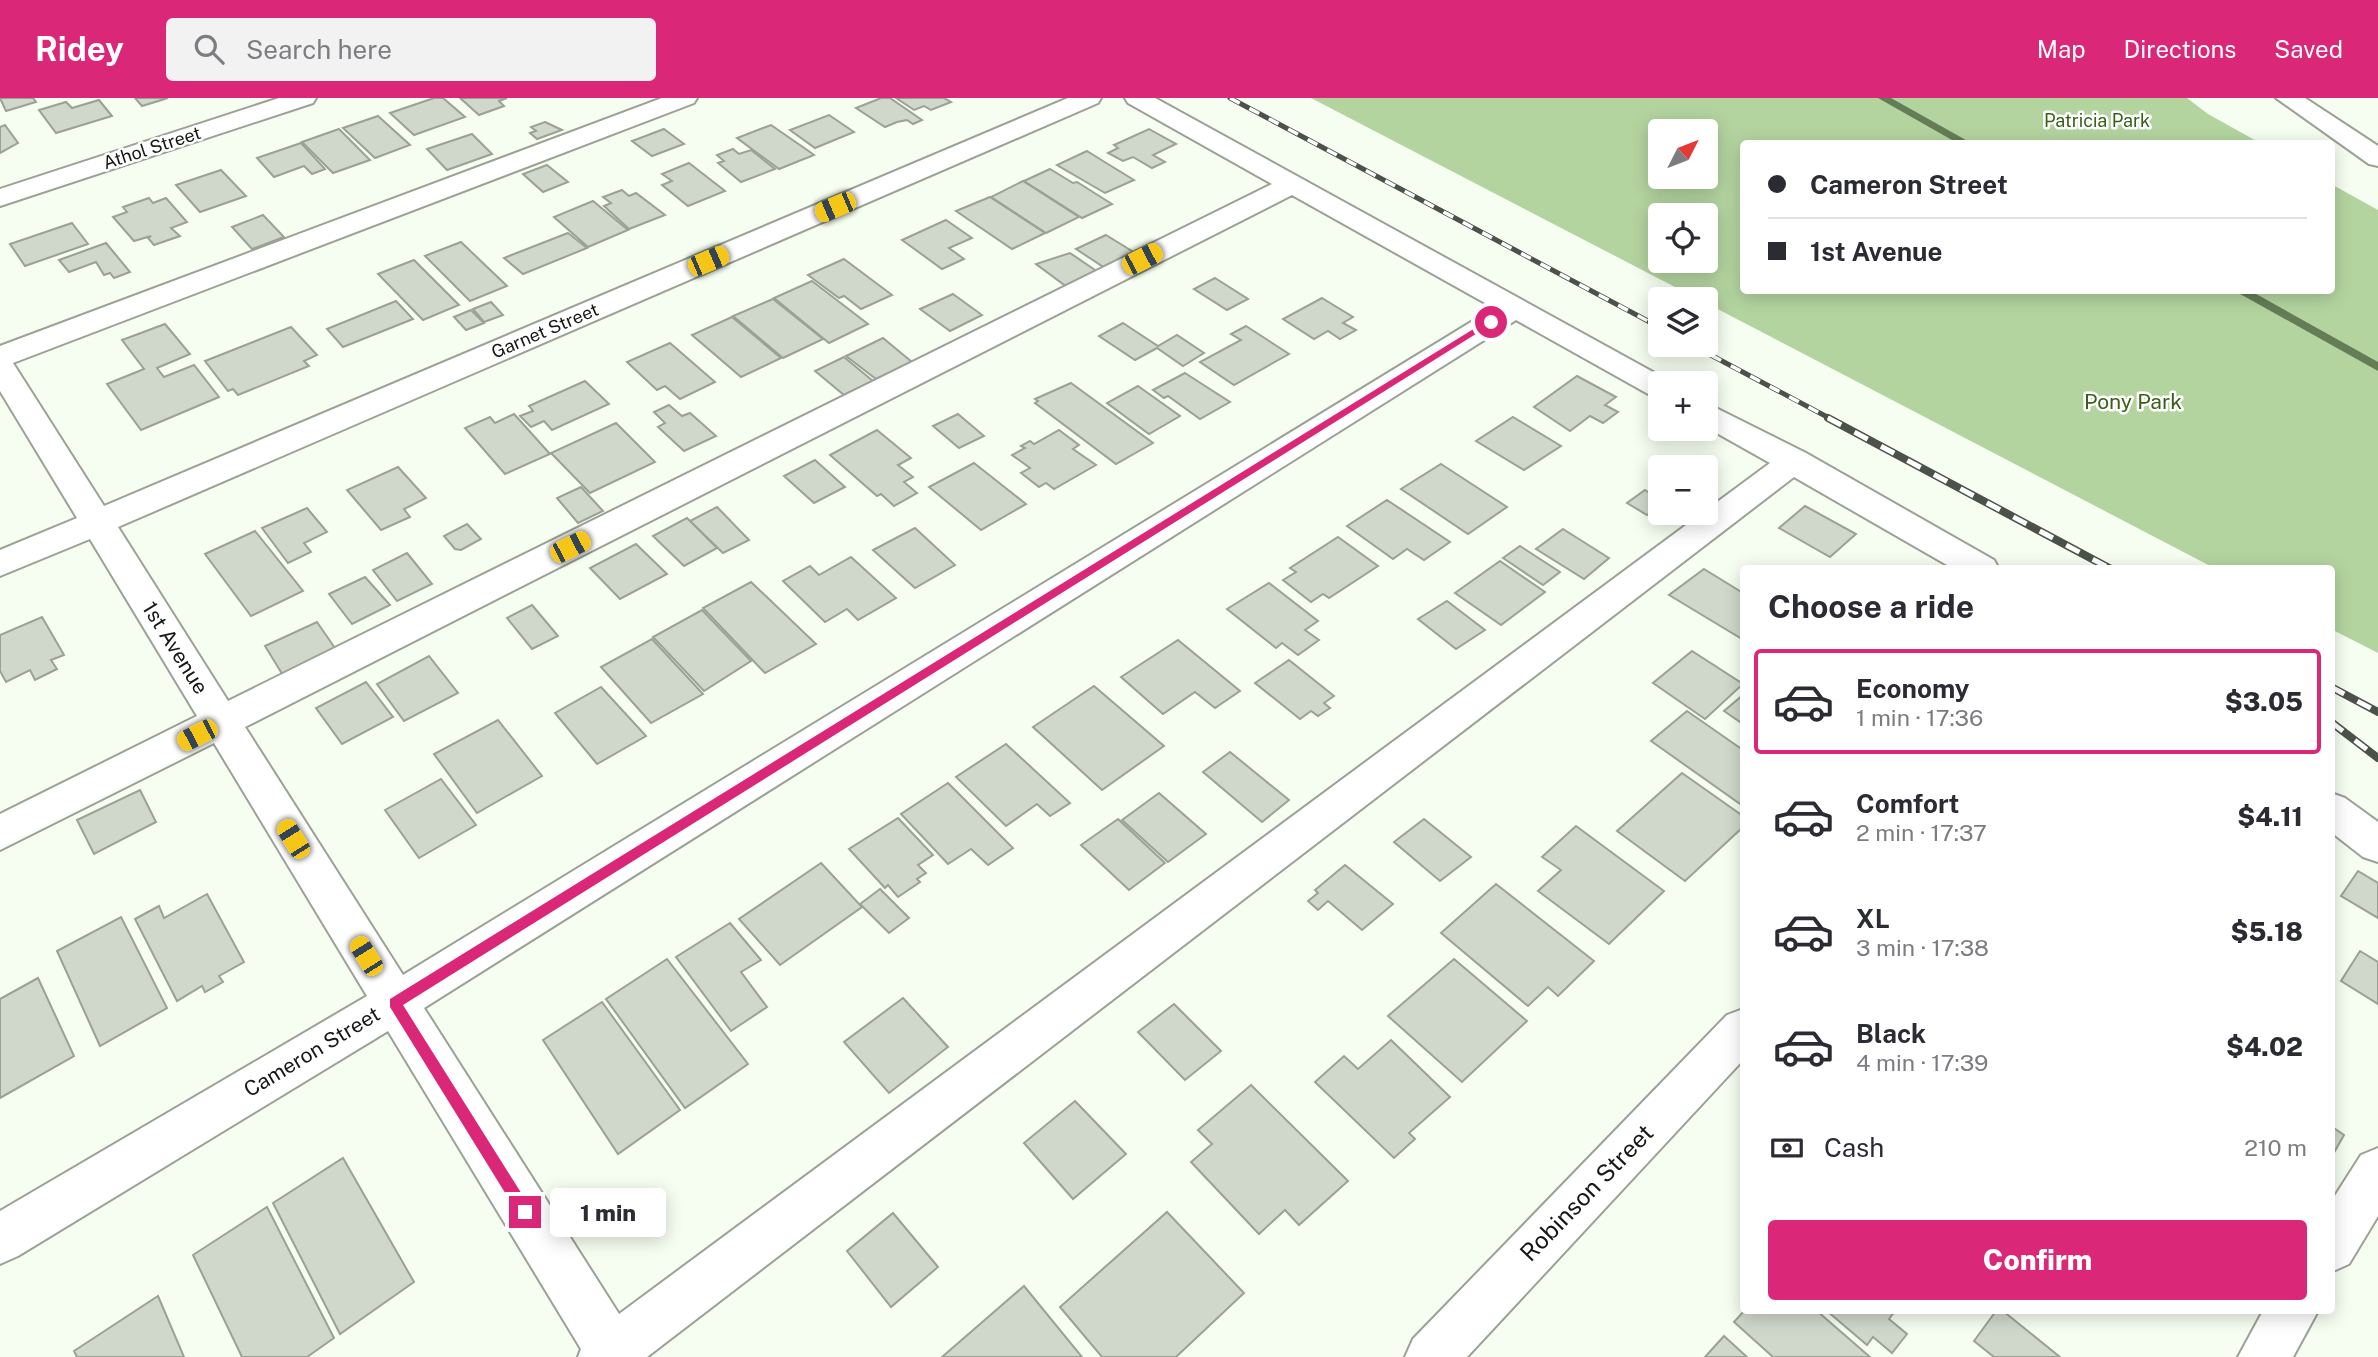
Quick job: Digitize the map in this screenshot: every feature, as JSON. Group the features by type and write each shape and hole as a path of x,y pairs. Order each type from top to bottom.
{"street":[{"name":"Athol Street","path":"0,198 303,98"},
{"path":"0,357 685,98"},
{"name":"Garnet Street","path":"0,564 1089,98"},
{"path":"1137,98 1648,381"},
{"path":"2288,98 2378,158"},
{"path":"0,833 1292,184"},
{"name":"Cameron Street","path":"0,1239 395,1003 1514,308"},
{"name":"1st Avenue","path":"0,366 611,1355"},
{"path":"1718,420 1975,565"},
{"path":"611,1355 1794,461"},
{"path":"2335,812 2378,845"},
{"name":"Robinson Street","path":"1431,1357 1740,1033"},
{"path":"2335,1241 2378,1171"},
{"path":"2263,1357 2290,1314"}],"green space":[{"name":"Pony Park","path":"1311,98 2187,98 2208,114 2255,140 1740,140 1740,294 2335,294 2335,186 2378,210 2378,653 2335,631 2335,565 2208,565 1718,309 1718,287 1675,287"}],"building":[{"path":"0,98 33,98 36,102 6,111"},
{"path":"135,98 168,98 142,106"},
{"path":"434,98 443,98 465,117 414,135 390,113"},
{"path":"460,98 507,98 499,101 504,106 479,115"},
{"path":"881,98 890,98 922,120 913,124 907,120 885,127 856,108"},
{"path":"896,98 944,98 951,102 931,110 924,106 914,110"},
{"path":"99,100 112,116 56,133 39,110 66,102 72,108"},
{"path":"829,115 854,132 815,148 790,130"},
{"path":"378,116 410,145 375,158 343,128"},
{"path":"545,122 562,130 537,139 530,133 536,131 531,127"},
{"path":"5,125 18,143 0,153 0,127"},
{"path":"771,125 814,155 779,169 737,138"},
{"path":"339,129 370,160 333,173 302,142"},
{"path":"664,129 684,144 652,156 632,141"},
{"path":"1149,129 1176,144 1153,155 1165,162 1152,168 1133,157 1123,161 1108,153 1118,148 1114,145"},
{"path":"472,134 492,154 447,170 427,149"},
{"path":"301,143 325,169 312,174 304,166 274,177 257,158"},
{"path":"733,149 739,154 751,150 775,169 741,182 718,163 724,161 717,155"},
{"path":"1087,151 1134,180 1105,193 1057,165"},
{"path":"689,163 725,191 688,206 662,185 672,181 662,174"},
{"path":"547,165 568,182 543,192 523,174"},
{"path":"1050,169 1112,204 1082,218 1024,181"},
{"path":"221,170 246,196 200,212 176,185"},
{"path":"1023,181 1079,217 1046,233 991,197"},
{"path":"622,190 629,196 636,193 665,215 629,229 604,206 611,203 603,197"},
{"path":"990,197 1045,233 1012,249 956,211"},
{"path":"149,198 153,203 166,198 187,222 171,228 180,236 154,245 148,238 151,236 134,241 113,217 127,212 123,207"},
{"path":"593,201 628,230 588,247 554,217"},
{"path":"263,215 284,237 252,249 232,227"},
{"path":"946,220 972,238 949,248 964,259 942,269 902,240"},
{"path":"72,223 88,244 25,266 10,244"},
{"path":"568,233 587,248 523,274 504,258"},
{"path":"1106,235 1135,253 1105,268 1076,249"},
{"path":"461,242 507,286 470,301 425,256"},
{"path":"106,243 130,272 114,278 110,273 104,275 96,262 69,272 59,260"},
{"path":"1070,253 1098,272 1067,287 1036,264"},
{"path":"844,259 892,295 861,309 844,296 839,298 808,275"},
{"path":"414,260 459,305 423,320 378,274"},
{"path":"1215,278 1248,299 1227,310 1194,289"},
{"path":"812,281 868,324 829,343 774,298"},
{"path":"953,294 982,315 950,331 920,309"},
{"path":"1322,298 1353,317 1343,323 1356,330 1340,339 1328,331 1314,339 1283,319"},
{"path":"773,299 823,339 783,358 733,316"},
{"path":"396,301 413,319 343,347 327,329"},
{"path":"491,302 503,315 484,322 473,309"},
{"path":"471,310 484,323 466,330 454,317"},
{"path":"732,317 781,358 741,377 692,335"},
{"path":"1123,323 1158,346 1177,335 1204,353 1183,366 1157,348 1135,360 1099,336"},
{"path":"165,324 190,354 157,368 164,377 194,365 219,397 141,430 107,384 144,369 122,340"},
{"path":"1246,326 1289,354 1234,385 1200,362 1241,340 1231,334"},
{"path":"291,327 317,355 304,361 309,366 238,395 233,389 228,391 205,361"},
{"path":"883,338 912,362 876,379 846,356"},
{"path":"670,343 715,382 680,399 665,386 657,390 627,362"},
{"path":"844,357 873,381 844,395 815,371"},
{"path":"1185,373 1230,402 1200,419 1168,396 1164,398 1153,390"},
{"path":"1577,376 1616,397 1605,405 1618,412 1603,423 1590,416 1570,431 1534,407"},
{"path":"585,381 609,404 552,430 544,421 531,427 520,416 533,411 529,406"},
{"path":"1071,383 1153,443 1116,464 1035,403 1038,401 1035,399"},
{"path":"1138,386 1180,416 1149,434 1107,403"},
{"path":"669,405 682,416 690,413 716,436 684,451 658,427 665,423 654,412"},
{"path":"514,414 550,454 505,474 465,428 490,417 495,423"},
{"path":"958,414 984,436 959,448 933,426"},
{"path":"1513,417 1561,446 1524,470 1476,441"},
{"path":"616,423 655,462 590,493 551,453"},
{"path":"877,430 911,458 898,465 913,477 904,482 917,493 894,506 881,494 877,496 830,455"},
{"path":"1059,430 1079,445 1073,449 1096,465 1054,489 1046,483 1039,487 1021,473 1030,468 1012,455 1025,448 1021,446 1030,441 1034,444"},
{"path":"815,460 845,487 814,503 784,476"},
{"path":"974,463 1026,504 981,530 929,487"},
{"path":"1441,464 1507,507 1468,534 1401,489"},
{"path":"398,467 426,498 404,509 410,517 381,530 347,490"},
{"path":"581,487 603,511 578,523 557,498"},
{"path":"1645,490 1648,492 1648,514 1647,515 1627,503"},
{"path":"1387,500 1450,542 1424,560 1407,549 1393,559 1347,526"},
{"path":"1805,506 1856,534 1830,557 1779,528"},
{"path":"717,507 749,540 723,553 690,521"},
{"path":"307,508 327,532 304,543 311,552 288,563 262,528"},
{"path":"687,518 717,548 684,566 653,536"},
{"path":"467,524 481,539 461,550 455,549 444,536"},
{"path":"915,528 955,565 915,588 873,550"},
{"path":"1563,529 1609,558 1584,579 1536,549"},
{"path":"255,531 303,591 251,616 205,554"},
{"path":"1338,537 1378,566 1329,598 1323,594 1311,602 1283,580 1296,572 1290,568"},
{"path":"636,544 667,574 620,599 590,568"},
{"path":"1520,546 1560,572 1543,585 1503,558"},
{"path":"407,553 432,584 397,601 373,570"},
{"path":"851,557 896,598 858,620 847,609 825,622 783,581 810,566 819,575"},
{"path":"1500,561 1545,592 1501,625 1455,593"},
{"path":"1704,569 1740,591 1740,638 1669,595"},
{"path":"365,577 390,605 352,624 329,594"},
{"path":"751,582 816,644 765,673 703,608"},
{"path":"1269,583 1318,621 1305,630 1319,640 1298,655 1282,643 1276,648 1227,609"},
{"path":"1447,601 1485,630 1456,649 1418,619"},
{"path":"532,605 558,636 532,649 507,618"},
{"path":"702,610 751,661 704,691 653,637"},
{"path":"42,617 64,655 51,660 57,669 35,680 30,670 6,682 0,671 0,635"},
{"path":"317,622 337,651 284,677 265,646"},
{"path":"652,639 703,694 651,723 601,667"},
{"path":"1178,640 1240,691 1215,708 1195,692 1163,714 1121,677"},
{"path":"1692,651 1740,682 1740,687 1705,719 1653,683"},
{"path":"429,656 458,693 404,721 377,684"},
{"path":"1289,660 1334,696 1324,703 1330,708 1318,716 1311,711 1300,719 1255,683"},
{"path":"366,682 393,717 342,744 316,708"},
{"path":"1094,686 1164,746 1102,790 1033,727"},
{"path":"601,687 646,736 597,764 555,713"},
{"path":"1740,698 1740,722 1724,711"},
{"path":"1687,711 1740,748 1740,804 1651,741"},
{"path":"498,720 542,776 477,813 434,754"},
{"path":"1006,744 1070,803 1050,816 1037,804 1006,826 956,777"},
{"path":"1230,752 1289,800 1262,822 1203,772"},
{"path":"1682,773 1740,814 1740,830 1685,881 1617,831"},
{"path":"441,779 476,825 419,858 385,810"},
{"path":"948,783 1013,848 988,865 971,849 948,864 901,814"},
{"path":"140,790 156,822 94,854 77,820"},
{"path":"1159,793 1206,834 1168,862 1122,820"},
{"path":"898,818 933,855 918,865 926,873 917,879 920,882 898,897 888,885 885,888 849,849"},
{"path":"1118,819 1165,863 1129,890 1081,845"},
{"path":"1424,819 1471,857 1440,881 1394,842"},
{"path":"1576,826 1664,891 1609,944 1538,891 1561,870 1542,857"},
{"path":"821,863 862,907 780,965 739,919"},
{"path":"1345,865 1393,904 1362,930 1328,901 1318,910 1308,901 1318,893 1315,890"},
{"path":"2358,871 2378,883 2378,918 2341,896"},
{"path":"1496,884 1594,961 1558,996 1548,987 1528,1006 1441,933"},
{"path":"880,889 909,918 889,933 860,904"},
{"path":"207,894 244,962 219,976 223,982 205,992 202,986 177,1001 135,919 159,906 164,918"},
{"path":"121,917 167,1008 100,1046 57,951"},
{"path":"730,923 761,960 741,972 767,1007 731,1031 676,957"},
{"path":"2360,951 2378,962 2378,1004 2341,981"},
{"path":"667,959 748,1064 685,1108 606,999"},
{"path":"1454,959 1527,1021 1462,1082 1388,1016"},
{"path":"38,978 74,1056 0,1098 0,999"},
{"path":"903,998 948,1047 889,1093 844,1042"},
{"path":"602,1002 680,1110 618,1154 543,1040"},
{"path":"1174,1004 1221,1051 1185,1080 1138,1032"},
{"path":"1391,1040 1450,1097 1409,1133 1415,1139 1394,1158 1315,1082 1344,1056 1358,1069"},
{"path":"1251,1085 1348,1181 1299,1225 1285,1210 1259,1234 1191,1162 1212,1144 1198,1130"},
{"path":"1075,1101 1126,1154 1073,1199 1024,1143"},
{"path":"2335,1129 2344,1135 2335,1151"},
{"path":"343,1158 414,1282 340,1334 273,1203"},
{"path":"267,1207 334,1338 307,1357 242,1357 193,1255"},
{"path":"1167,1212 1244,1293 1176,1357 1102,1357 1060,1307"},
{"path":"893,1213 938,1267 891,1307 847,1251"},
{"path":"1024,1286 1082,1357 942,1357"},
{"path":"158,1296 184,1357 77,1357 74,1351"},
{"path":"1741,1314 1820,1314 1870,1357 1773,1357 1734,1322"},
{"path":"1831,1314 1893,1314 1889,1319 1907,1334 1892,1353 1873,1337 1867,1345"},
{"path":"1994,1314 2007,1314 2060,1357 1994,1357 1974,1341"},
{"path":"1724,1336 1747,1357 1705,1357"}],"waterway":[{"path":"1883,98 1961,140"},
{"path":"2246,294 2378,367"}],"railway":[{"path":"1230,98 1648,321"},
{"path":"1715,357 1831,419"},
{"path":"1828,418 2104,565"},
{"path":"2335,689 2378,712"},
{"path":"2335,725 2378,758"}],"route":[{"path":"525,1212 395,1003 1491,322"}],"park label":[{"name":"Patricia Park","path":"2097,121"}]}
